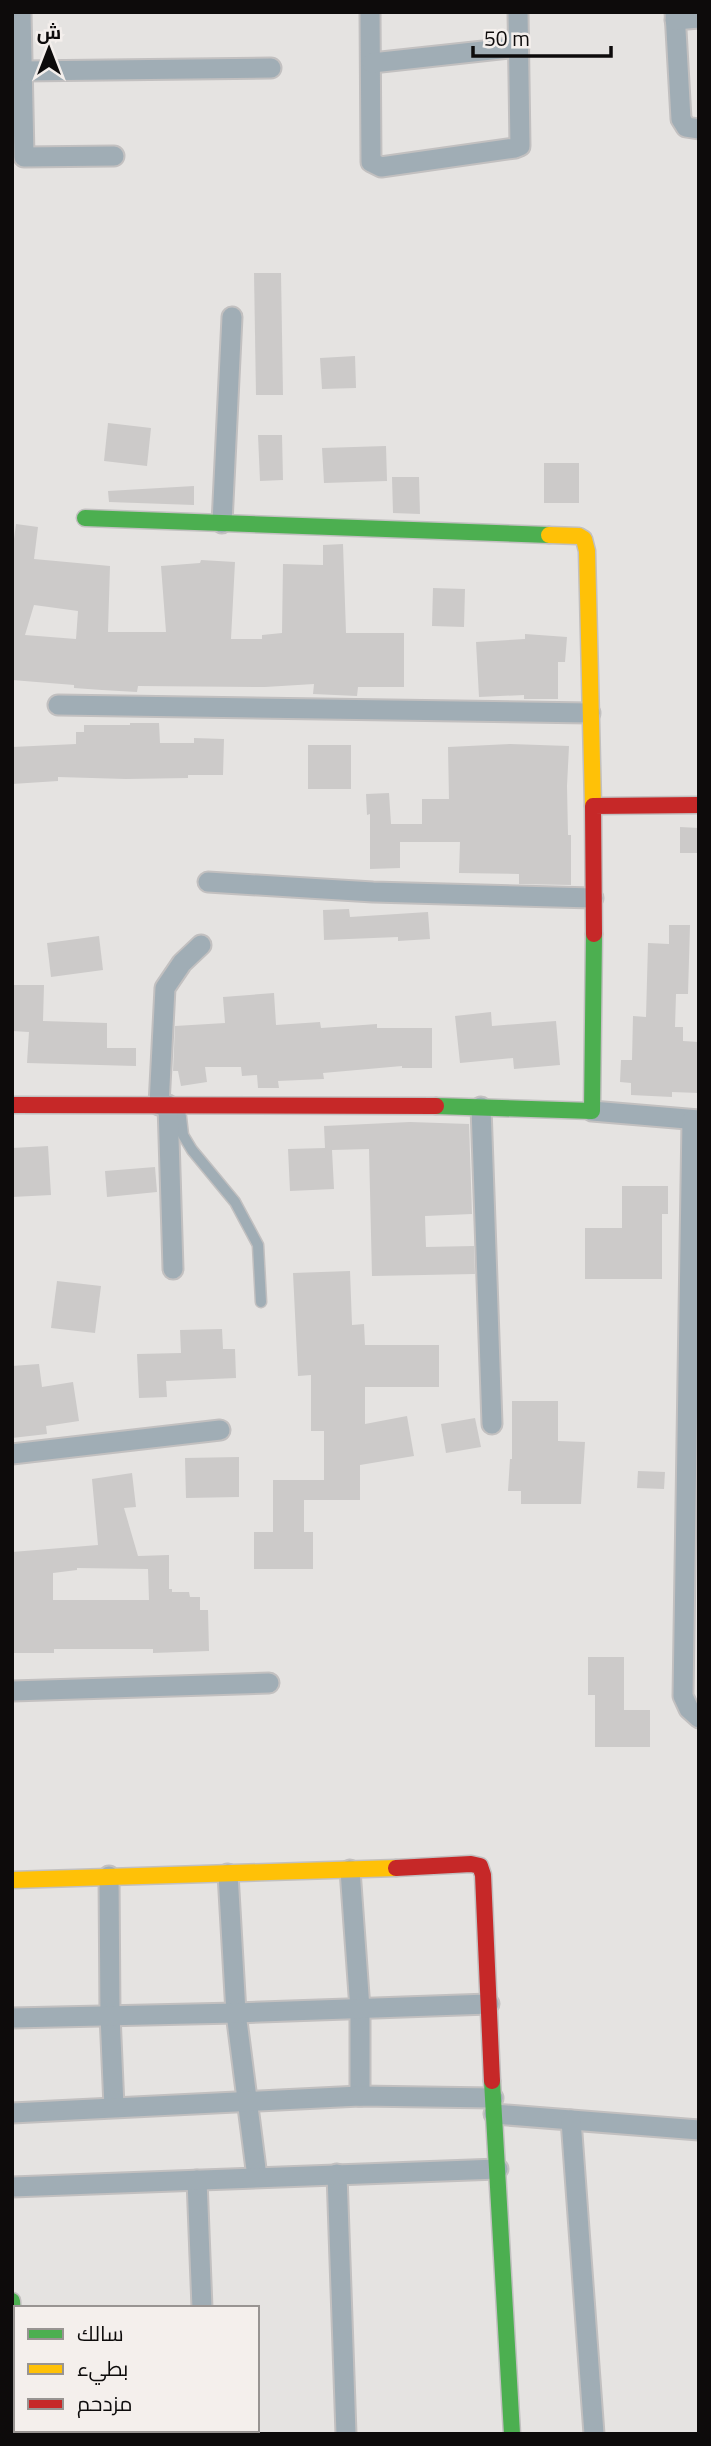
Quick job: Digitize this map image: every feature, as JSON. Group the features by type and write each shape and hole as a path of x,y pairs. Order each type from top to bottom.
{"street":[{"path":"22,12 24,157 114,156"},
{"path":"370,12 371,162 382,167 520,146 519,12"},
{"path":"699,18 675,16 681,119 686,127 699,129"},
{"path":"372,63 519,47"},
{"path":"22,71 271,68"},
{"path":"222,523 232,317"},
{"path":"85,518 579,536 584,539 587,551 593,806 592,1111"},
{"path":"58,705 590,713"},
{"path":"593,806 699,805"},
{"path":"208,882 373,892 593,898"},
{"path":"173,1269 165,988 182,963 201,945"},
{"path":"12,1105 481,1107 592,1111 695,1120 683,1696 689,1709 699,1718"},
{"path":"481,1107 492,1424"},
{"path":"12,1454 219,1430"},
{"path":"12,1691 269,1683"},
{"path":"12,1880 471,1864 480,1866 483,1875 512,2434"},
{"path":"350,1870 360,2009 360,2096"},
{"path":"228,1874 236,2013 257,2177"},
{"path":"109,1876 114,2107"},
{"path":"12,2018 489,2004"},
{"path":"12,2113 360,2096 493,2106 572,2120 699,2130"},
{"path":"572,2120 594,2434"},
{"path":"12,2187 498,2169"},
{"path":"337,2174 346,2434"},
{"path":"197,2180 202,2306"},
{"path":"12,2301 14,2332"}],"lane":[{"path":"169,1105 192,1150 235,1202 258,1245 261,1302"}],"building":[{"path":"254,273 281,273 283,395 256,395"},
{"path":"355,356 356,388 322,389 320,358"},
{"path":"108,423 151,428 147,466 104,461"},
{"path":"258,435 282,435 283,480 260,481"},
{"path":"386,446 387,481 324,483 322,448"},
{"path":"544,463 579,463 579,503 544,503"},
{"path":"392,477 419,477 420,514 393,513"},
{"path":"194,486 194,505 109,502 108,491"},
{"path":"16,524 38,527 34,559 110,566 108,632 166,632 161,566 200,563 201,560 235,562 231,639 262,639 262,635 282,633 283,564 323,565 323,545 343,544 346,633 404,633 404,687 358,687 357,696 313,694 314,684 265,687 138,686 137,692 12,680 12,554","holes":["34,605 78,611 76,639 25,635"]},
{"path":"433,588 465,589 464,627 432,626"},
{"path":"525,634 567,637 565,662 558,662 558,699 524,699 524,695 479,697 476,642 525,639"},
{"path":"159,723 160,743 194,743 194,738 224,739 223,775 126,779 58,777 58,781 12,784 12,747 76,744 76,732 84,732 84,725"},
{"path":"510,744 569,746 567,786 571,885 519,884 519,874 459,873 460,842 400,842 400,868 370,869 370,814 367,815 366,794 389,793 391,824 422,824 422,799 449,799 448,747"},
{"path":"308,745 351,745 351,789 308,789"},
{"path":"680,827 699,828 699,853 680,853"},
{"path":"349,909 350,917 428,912 430,939 398,941 398,937 324,940 323,910"},
{"path":"669,925 690,925 688,994 676,994 675,1027 683,1027 683,1041 699,1042 699,1093 672,1092 672,1097 631,1095 631,1083 620,1082 621,1060 632,1060 633,1016 646,1017 648,943 669,944"},
{"path":"99,936 103,970 51,977 47,943"},
{"path":"12,985 44,985 43,1021 107,1023 107,1048 136,1048 136,1066 27,1063 29,1032 12,1031"},
{"path":"274,993 276,1025 320,1022 321,1028 377,1024 377,1028 432,1028 432,1068 402,1066 323,1073 324,1079 278,1081 279,1088 258,1088 257,1075 242,1076 241,1067 205,1067 207,1082 181,1086 178,1071 173,1071 175,1026 225,1023 223,997"},
{"path":"491,1012 492,1026 556,1021 560,1065 514,1069 513,1058 460,1063 455,1016"},
{"path":"410,1122 469,1124 472,1214 425,1216 426,1247 474,1246 475,1274 372,1276 369,1149 332,1150 334,1189 290,1191 288,1149 325,1148 324,1126"},
{"path":"48,1146 51,1195 12,1197 12,1148"},
{"path":"155,1167 157,1192 107,1197 105,1171"},
{"path":"622,1186 668,1186 668,1214 662,1214 662,1279 585,1279 585,1228 622,1228"},
{"path":"350,1271 352,1325 364,1324 365,1345 439,1345 439,1387 365,1387 365,1424 407,1416 414,1456 360,1465 360,1500 304,1500 304,1532 313,1532 313,1569 254,1569 254,1532 273,1532 273,1480 324,1480 324,1431 311,1431 311,1375 298,1376 293,1273"},
{"path":"57,1281 101,1286 95,1333 51,1328"},
{"path":"222,1329 223,1349 235,1349 236,1378 166,1381 167,1397 139,1398 137,1354 181,1353 180,1330"},
{"path":"39,1364 42,1387 73,1382 79,1421 46,1426 47,1434 12,1438 12,1366"},
{"path":"512,1401 558,1401 558,1441 585,1442 581,1504 521,1504 521,1491 508,1491 512,1459"},
{"path":"475,1418 481,1447 446,1453 441,1424"},
{"path":"239,1457 239,1497 186,1498 185,1458"},
{"path":"638,1471 665,1472 664,1489 637,1488"},
{"path":"132,1473 136,1507 124,1508 138,1556 169,1555 169,1589 172,1589 172,1592 189,1592 190,1597 200,1597 200,1610 208,1610 209,1651 153,1653 153,1649 54,1649 54,1653 12,1653 12,1552 98,1545 92,1479","holes":["77,1568 148,1569 149,1600 53,1600 53,1573"]},
{"path":"588,1657 624,1657 624,1710 650,1710 650,1747 595,1747 595,1695 588,1695"}],"traffic: fast":[{"path":"85,518 549,535"},
{"path":"436,1106 592,1111 594,934"},
{"path":"492,2081 512,2434"},
{"path":"12,2301 14,2332"}],"traffic: slow":[{"path":"549,535 579,536 584,539 587,551 593,806"},
{"path":"12,1880 396,1868"}],"traffic: jam":[{"path":"594,934 593,806 699,805"},
{"path":"12,1105 436,1106"},
{"path":"396,1868 471,1864 480,1866 483,1875 492,2081"}]}
